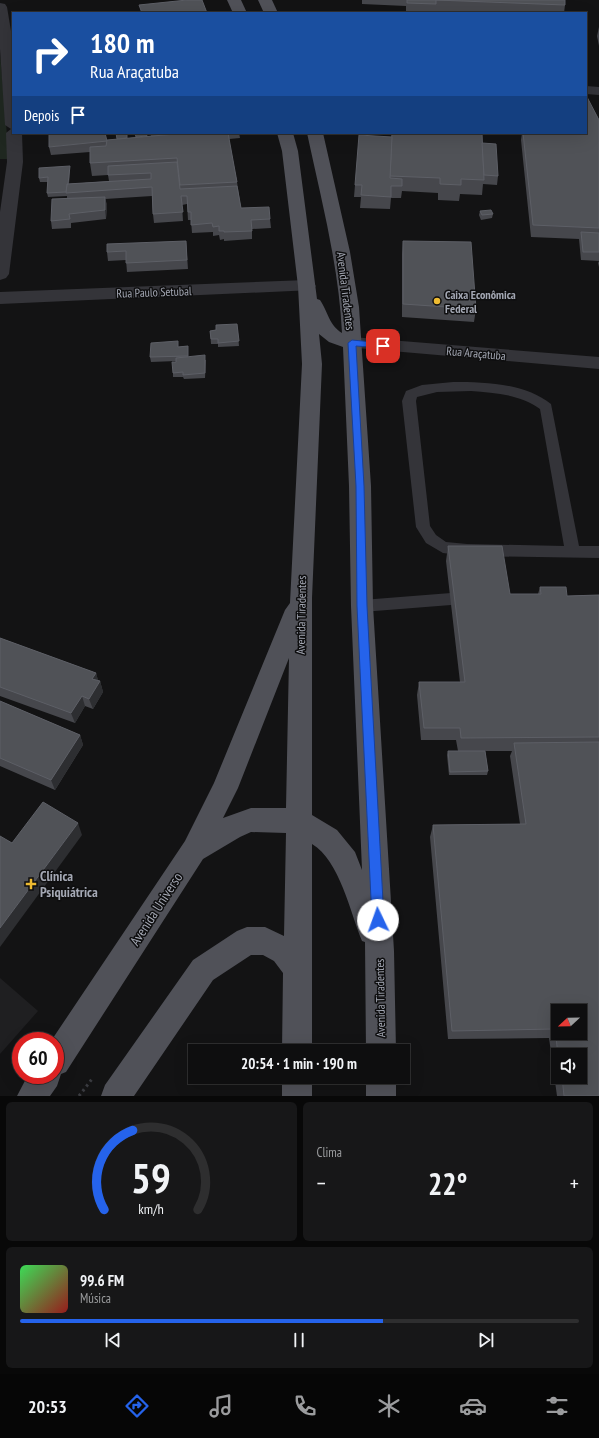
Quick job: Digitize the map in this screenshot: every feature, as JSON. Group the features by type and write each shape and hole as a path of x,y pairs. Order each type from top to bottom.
{"main road":[{"path":"234,0 240,12"},
{"path":"265,0 271,12"},
{"name":"Avenida Tiradentes","path":"285,134 290,151 307,286 312,364 301,598 297,1044"},
{"name":"Avenida Tiradentes","path":"315,134 342,252 350,307 360,486 362,606 380,951 380,1044"},
{"path":"307,286 323,328 338,340 352,343"},
{"path":"194,850 225,788 301,598"},
{"name":"Avenida Universo","path":"64,1047 194,850 231,828 251,820 298,821"},
{"path":"298,821 328,839 345,861 380,951"},
{"path":"116,1096 203,970 247,941 265,941 284,951 298,968"},
{"path":"32,1096 40,1084"},
{"path":"297,1084 297,1096"},
{"path":"381,1084 381,1096"}],"street":[{"path":"0,7 9,30 4,48 12,116"},
{"path":"587,90 599,91"},
{"path":"0,274 8,163 14,134"},
{"name":"Rua Paulo Setubal","path":"0,298 307,286"},
{"name":"Rua Araçatuba","path":"352,343 599,364"}],"lane":[{"path":"572,551 546,407 532,397 507,390 442,388 419,390 411,394 409,401 423,527 431,539 443,547 467,550 599,552"},
{"path":"362,606 451,600"}],"shaded area":[{"path":"0,53 9,159 0,159"},
{"path":"0,978 38,1011 19,1032 12,1032 12,1040 0,1054"}],"building":[{"path":"202,0 207,12 142,12 139,5"},
{"path":"407,0 436,0 436,4 407,3"},
{"path":"436,0 565,0 565,5"},
{"path":"587,97 599,120 599,228 533,225 523,134 587,134"},
{"path":"49,134 105,134 107,141 49,147"},
{"path":"116,134 127,134 127,138 117,139"},
{"path":"135,134 146,134 147,136 136,137"},
{"path":"176,134 228,134 237,182 180,185 177,158 90,163 90,147 106,146 107,140"},
{"path":"392,134 482,134 484,180 461,179 461,185 440,184 440,178 390,176"},
{"path":"359,135 392,137 390,178 402,179 402,186 391,186 391,197 361,195 362,185 355,185"},
{"path":"482,143 496,144 498,176 484,175"},
{"path":"177,162 180,189 237,186 241,208 269,207 270,219 251,220 252,231 224,232 219,231 219,226 213,227 212,223 191,225 191,212 188,212 187,196 181,196 183,212 153,214 152,187 66,193 67,184 151,179 151,173 108,175 108,166"},
{"path":"70,166 66,192 47,193 48,177 39,178 39,168"},
{"path":"105,197 105,210 69,214 70,219 51,221 52,199"},
{"path":"491,210 493,214 482,215 480,211"},
{"path":"581,232 599,233 599,252 583,252"},
{"path":"186,241 187,260 126,263 126,251 107,252 107,244"},
{"name":"Caixa Econômica Federal","path":"403,241 471,242 476,309 403,304"},
{"path":"237,324 239,341 218,343 218,339 211,339 210,331 216,330 216,325"},
{"path":"178,341 178,347 188,346 188,356 150,357 151,343"},
{"path":"205,355 205,373 183,375 183,372 173,373 172,362 176,362 176,358"},
{"path":"448,546 502,546 510,594 541,594 540,587 566,587 567,596 599,595 599,737 461,738 460,728 424,728 419,682 465,682"},
{"path":"0,638 96,673 92,679 100,681 89,699 82,696 71,713 0,687"},
{"path":"0,701 80,735 51,780 0,758"},
{"path":"599,742 599,1096 564,1096 563,1084 587,1084 587,1048 557,1048 556,1040 587,1040 587,1004 551,1004 551,1029 452,1031 433,825 526,824 514,743"},
{"path":"448,751 485,751 488,771 450,772"},
{"path":"43,802 78,823 0,928 0,836 12,843"}],"place":[{"name":"Caixa Econômica Federal","path":"437,301"},
{"name":"Clínica Psiquiátrica","path":"31,884"}],"route":[{"path":"378,920 362,606 360,486 352,343 383,346"}]}
